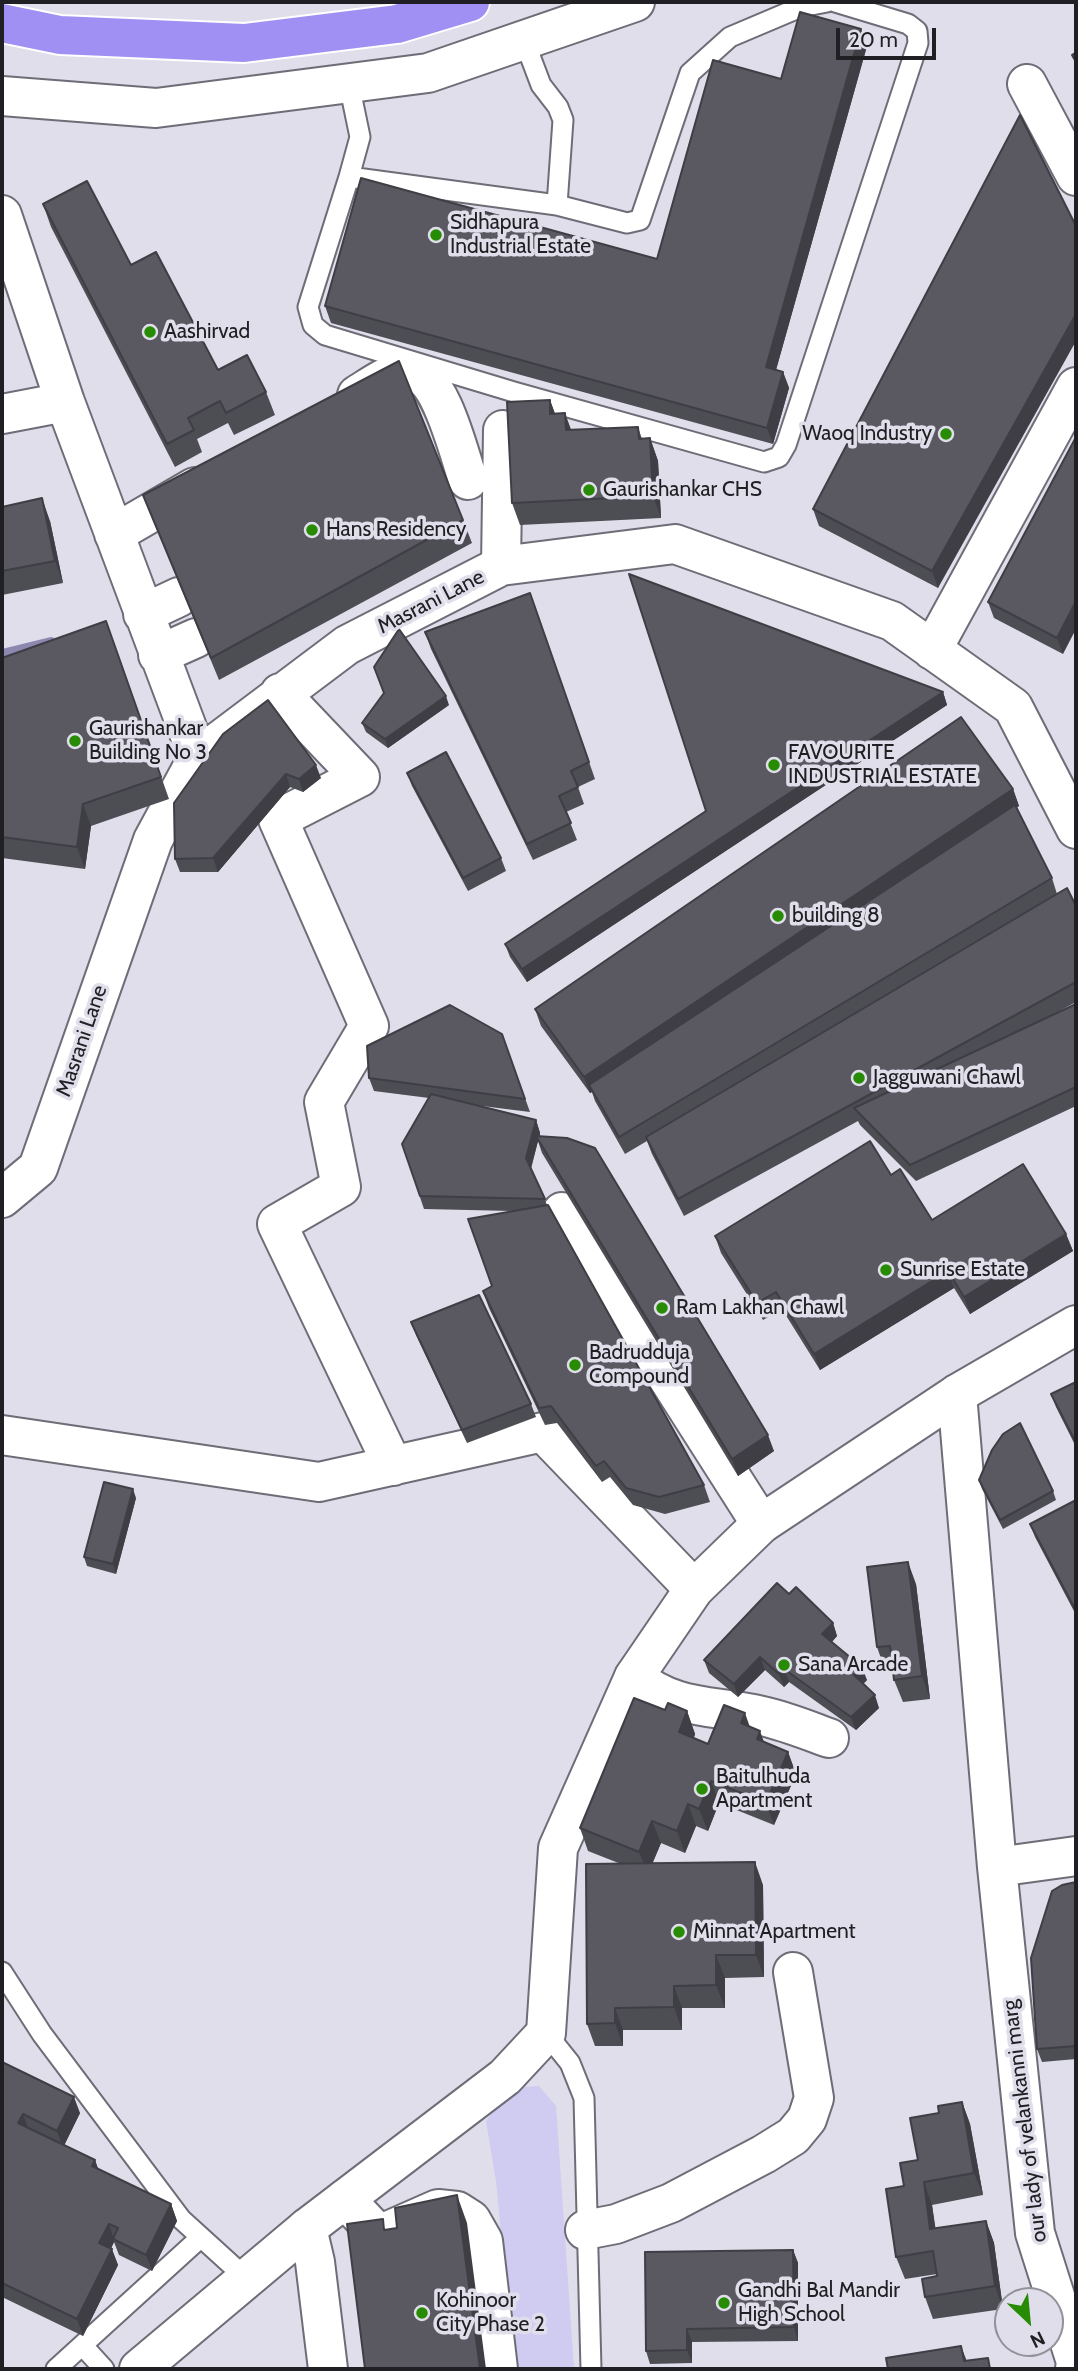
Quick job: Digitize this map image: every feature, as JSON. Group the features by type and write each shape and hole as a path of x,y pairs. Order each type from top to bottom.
{"highway":[{"path":"2,23 60,35 244,43 397,24 470,2"}],"street":[{"path":"2,96 156,108 349,84 428,72 635,2"},
{"path":"1027,84 1076,176"},
{"path":"2,215 65,402 198,757"},
{"path":"332,409 393,374 411,372 424,377 436,391 464,468 503,444"},
{"path":"932,650 1076,387"},
{"path":"2,414 65,402"},
{"path":"500,566 503,444"},
{"path":"117,542 223,471"},
{"path":"117,542 155,535"},
{"name":"Masrani Lane","path":"2,1198 38,1168 153,840 198,757 346,645 500,566 675,544 892,621 1013,707 1076,829"},
{"path":"143,614 179,597"},
{"path":"158,655 196,638"},
{"path":"280,694 360,777 278,819 369,1026 324,1102 341,1187 277,1224 393,1466"},
{"path":"562,1212 761,1524"},
{"path":"139,2369 307,2228 505,2077 546,2033 558,1848 634,1677 694,1589 761,1524 957,1394 1076,1325"},
{"name":"our lady of velankanni marg","path":"957,1394 997,1867 1035,2233 1076,2362 1075,2369"},
{"path":"2,1435 319,1482 543,1432 694,1589"},
{"path":"634,1677 668,1700 695,1707 759,1715 829,1738"},
{"path":"997,1867 1076,1856"},
{"path":"585,2230 615,2224 671,2203 764,2154 793,2136 807,2119 814,2098 793,1972"},
{"path":"345,2199 379,2235 438,2209 457,2211 471,2220 483,2241 498,2369"},
{"path":"307,2228 315,2262 328,2369"}],"lane":[{"path":"349,177 557,205 627,223 640,220 690,73 730,37 801,7 827,2"},
{"path":"349,84 360,137 308,307 313,325 325,335 514,392 764,462 779,457 786,445 918,43 917,31 908,24 835,2"},
{"path":"524,40 541,85 558,107 563,120 557,205"},
{"path":"503,444 514,392"},
{"path":"2,1972 50,2045 181,2219 247,2279"},
{"path":"546,2033 570,2063 584,2098 585,2230 591,2369"},
{"path":"56,2369 200,2238"},
{"path":"83,2346 104,2369"}],"shaded area":[{"path":"539,2086 556,2106 574,2369 514,2369 496,2181 486,2121 510,2088"}],"building":[{"name":"Sidhapura Industrial Estate","path":"800,12 861,29 766,367 783,372 767,428 325,306 361,178 657,259 713,60 781,79"},
{"name":"Waoq Industry","path":"1020,115 1076,226 1076,314 932,571 813,509"},
{"name":"Aashirvad","path":"87,181 131,265 156,252 218,370 247,355 266,392 226,413 220,401 188,418 194,430 167,444 43,204"},
{"name":"Hans Residency","path":"399,361 463,520 211,658 143,495"},
{"name":"Gaurishankar CHS","path":"550,400 550,414 565,413 566,430 638,427 639,439 650,438 653,496 512,503 507,402"},
{"path":"1076,437 1076,601 1057,638 988,602"},
{"path":"42,498 55,561 2,571 2,507"},
{"name":"FAVOURITE INDUSTRIAL ESTATE","path":"629,574 943,692 522,969 505,944 706,811"},
{"path":"530,593 589,762 571,771 578,787 559,796 571,823 527,844 425,632"},
{"name":"Gaurishankar Building No 3","path":"106,621 161,777 83,804 77,847 2,837 2,658"},
{"path":"399,629 446,696 385,739 362,723 384,693 374,667"},
{"path":"268,700 316,765 299,779 286,774 213,858 175,859 174,803 223,734"},
{"name":"building 8","path":"961,717 1013,789 584,1077 535,1009"},
{"path":"446,752 501,858 463,878 407,773"},
{"path":"1015,805 1052,878 619,1137 589,1085"},
{"name":"Jagguwani Chawl","path":"1067,888 1076,906 1076,982 678,1199 646,1137"},
{"path":"1076,1004 1076,1087 910,1165 854,1108"},
{"path":"450,1005 502,1034 525,1099 369,1078 367,1046"},
{"path":"431,1094 536,1120 526,1158 545,1199 420,1196 402,1144"},
{"name":"Ram Lakhan Chawl","path":"536,1136 567,1138 595,1148 768,1435 732,1459"},
{"name":"Sunrise Estate","path":"870,1141 891,1175 900,1169 932,1220 1023,1164 1066,1234 964,1297 948,1271 814,1354 776,1292 757,1303 715,1236"},
{"name":"Badrudduja Compound","path":"548,1205 704,1485 659,1497 626,1488 604,1461 596,1466 551,1406 539,1408 483,1291 492,1286 468,1219"},
{"path":"479,1295 531,1404 462,1430 411,1322"},
{"path":"1076,1382 1076,1443 1051,1394"},
{"path":"1020,1423 1053,1491 1000,1520 979,1480 992,1450 1003,1434"},
{"path":"104,1482 133,1489 113,1564 84,1557"},
{"path":"1076,1500 1076,1611 1030,1524"},
{"path":"908,1562 922,1676 894,1680 890,1646 877,1647 867,1567"},
{"name":"Sana Arcade","path":"777,1583 789,1594 796,1587 833,1623 822,1634 862,1667 854,1675 875,1695 851,1717 784,1669 779,1674 760,1657 734,1684 704,1660"},
{"name":"Baitulhuda Apartment","path":"634,1698 665,1710 668,1703 687,1711 679,1732 708,1744 724,1705 745,1713 741,1723 760,1731 757,1739 788,1752 766,1803 711,1781 699,1809 688,1804 677,1831 652,1821 639,1852 580,1828"},
{"name":"Minnat Apartment","path":"755,1862 756,1955 716,1955 716,1985 674,1986 674,2007 615,2008 615,2023 587,2024 586,1864"},
{"path":"1076,1882 1076,2046 1037,2049 1031,1958 1052,1891 1062,1885"},
{"path":"2,2062 74,2097 57,2131 23,2114 18,2123 95,2160 92,2166 171,2204 146,2255 113,2239 118,2228 109,2224 99,2243 112,2249 77,2319 2,2283"},
{"path":"962,2102 974,2173 924,2182 930,2229 986,2221 995,2286 925,2297 922,2279 937,2276 933,2251 896,2257 886,2189 904,2186 900,2163 918,2160 910,2118 939,2113 938,2106"},
{"name":"Kohinoor City Phase 2","path":"457,2195 480,2369 365,2369 347,2224 383,2219 384,2230 397,2228 395,2208"},
{"name":"Gandhi Bal Mandir High School","path":"793,2250 794,2327 687,2329 687,2350 646,2351 645,2252"},
{"path":"961,2346 964,2361 988,2358 990,2369 888,2369 886,2358"}],"waterway":[{"path":"2,654 51,642"}],"place":[{"name":"Sidhapura Industrial Estate","path":"436,235"},
{"name":"Aashirvad","path":"150,332"},
{"name":"Waoq Industry","path":"946,434"},
{"name":"Gaurishankar CHS","path":"589,490"},
{"name":"Hans Residency","path":"312,530"},
{"name":"Gaurishankar Building No 3","path":"75,741"},
{"name":"FAVOURITE INDUSTRIAL ESTATE","path":"774,765"},
{"name":"building 8","path":"778,916"},
{"name":"Jagguwani Chawl","path":"859,1078"},
{"name":"Sunrise Estate","path":"886,1270"},
{"name":"Ram Lakhan Chawl","path":"662,1308"},
{"name":"Badrudduja Compound","path":"575,1365"},
{"name":"Sana Arcade","path":"784,1665"},
{"name":"Baitulhuda Apartment","path":"702,1789"},
{"name":"Minnat Apartment","path":"679,1932"},
{"name":"Gandhi Bal Mandir High School","path":"724,2303"},
{"name":"Kohinoor City Phase 2","path":"422,2313"}]}
